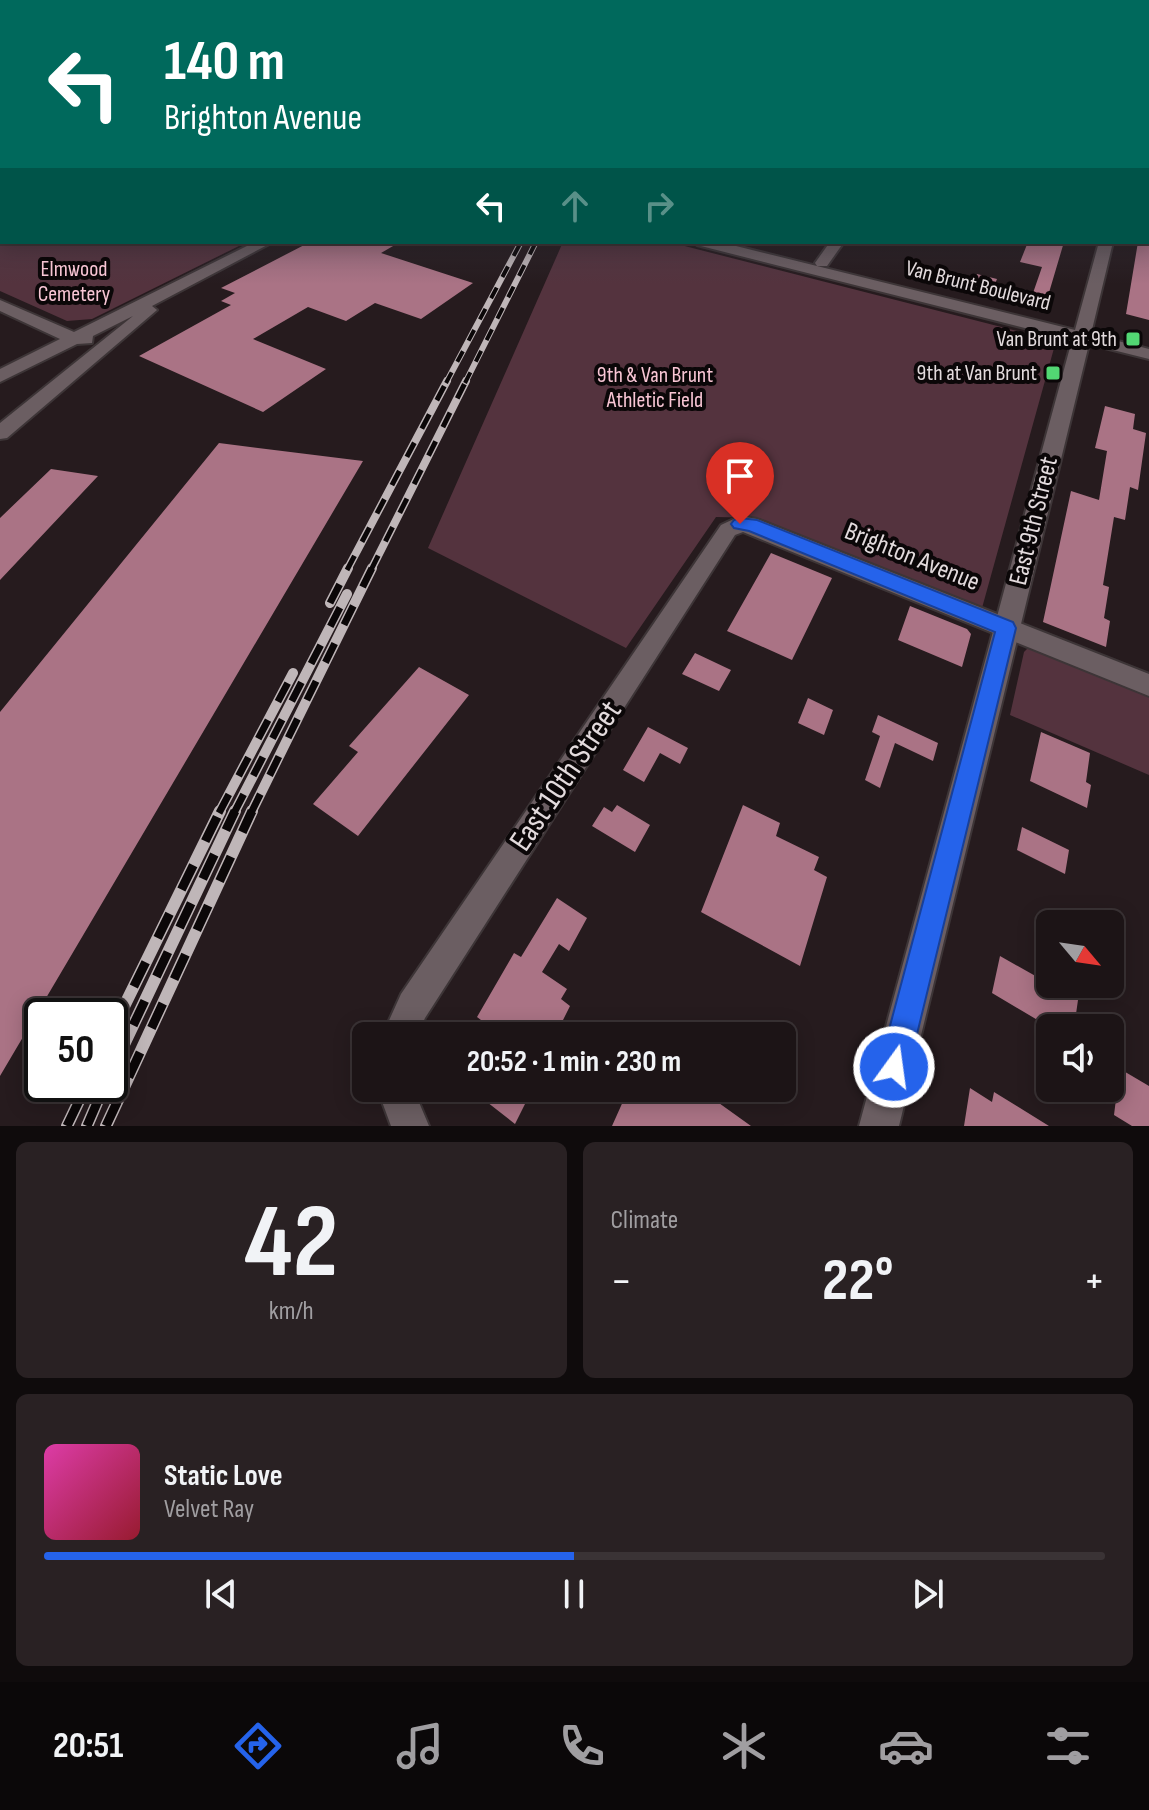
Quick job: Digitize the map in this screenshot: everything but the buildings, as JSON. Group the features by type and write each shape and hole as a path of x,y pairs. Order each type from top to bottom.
{"street":[{"path":"0,376 262,244"},
{"name":"Van Brunt Boulevard","path":"710,244 1149,354"},
{"path":"822,263 836,244"},
{"name":"East 9th Street","path":"879,1126 1105,244"},
{"path":"0,433 43,395 65,383 105,351 172,290"},
{"path":"0,305 75,339 87,339 91,345 90,360"},
{"path":"43,395 64,350 75,339"},
{"name":"Brighton Avenue","path":"740,524 750,524 1149,685"},
{"name":"East 10th Street","path":"406,1022 413,1006 728,530 740,524"},
{"path":"401,1102 410,1126"}],"green space":[{"name":"Elmwood Cemetery","path":"0,244 243,244 92,319 67,321 0,291"},
{"name":"9th & Van Brunt Athletic Field","path":"562,244 677,244 1056,341 982,608 759,518 716,517 626,648 428,548"},
{"path":"1028,648 1036,648 1149,693 1149,775 1010,715 1024,652"}],"railway":[{"path":"446,383 520,244"},
{"path":"465,383 535,244"},
{"path":"347,570 447,381"},
{"path":"372,569 466,381"},
{"path":"330,603 348,568"},
{"path":"251,813 372,569"},
{"path":"235,812 347,594"},
{"path":"219,813 293,673"},
{"path":"106,1126 252,811"},
{"path":"128,1036 235,812"},
{"path":"128,998 219,813"},
{"path":"67,1126 78,1102"},
{"path":"87,1126 97,1102"}],"place":[{"name":"Van Brunt at 9th","path":"1133,339"},
{"name":"9th at Van Brunt","path":"1053,373"}],"route":[{"path":"740,524 750,524 1006,628 894,1067"}]}
